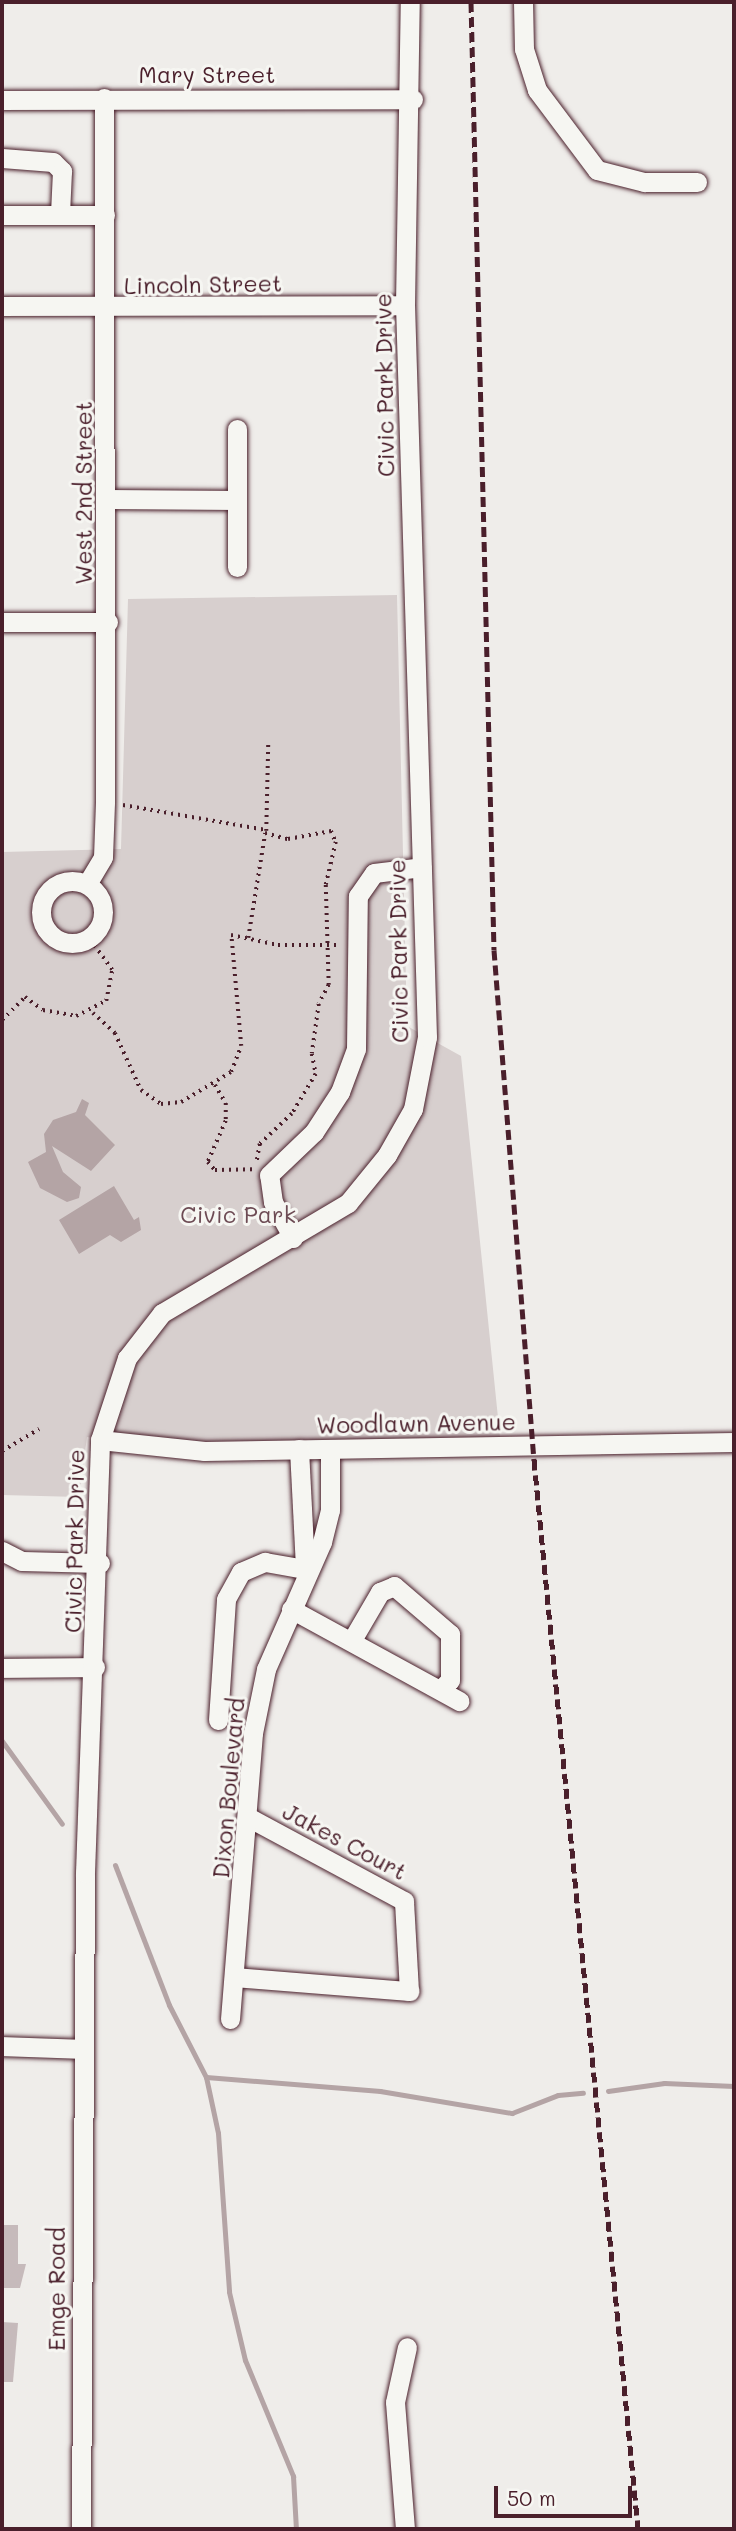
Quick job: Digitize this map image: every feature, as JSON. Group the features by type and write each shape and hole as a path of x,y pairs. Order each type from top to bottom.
{"street":[{"name":"Civic Park Drive","path":"83,2049 100,1563 100,1440 127,1358 162,1313 348,1203 387,1155 413,1109 427,1037 405,305 412,99 410,2"},
{"path":"523,2 524,49 537,90 597,170 645,182 697,182"},
{"name":"West 2nd Street","path":"87,884 103,856 105,802 107,499 104,98"},
{"name":"Mary Street","path":"2,100 412,99"},
{"path":"2,158 54,162 62,171 60,214"},
{"path":"2,215 105,215"},
{"name":"Lincoln Street","path":"2,306 106,311 405,305"},
{"path":"237,429 237,567"},
{"path":"107,499 237,500"},
{"path":"2,622 107,622"},
{"path":"292,1238 273,1202 262,1172 314,1132 340,1092 356,1049 364,880 390,869 422,867"},
{"path":"58,883 87,884 104,910 89,939 58,940 41,915 44,896 58,883"},
{"name":"Woodlawn Avenue","path":"100,1440 204,1451 734,1442"},
{"name":"Dixon Boulevard","path":"299,1449 305,1569"},
{"name":"Dixon Boulevard","path":"230,2019 250,1818 253,1733 263,1682 330,1510 330,1449"},
{"path":"2,1551 22,1562 100,1563"},
{"path":"218,1720 226,1599 242,1572 265,1562 305,1569"},
{"path":"352,1640 380,1592 394,1586 450,1634 450,1680 440,1690"},
{"path":"291,1609 352,1640 459,1701"},
{"path":"2,1668 95,1667"},
{"name":"Jakes Court","path":"234,1977 409,1991 404,1901 250,1818"},
{"path":"2,2046 83,2049"},
{"name":"Emge Road","path":"81,2529 83,2049"},
{"path":"405,2529 395,2402 407,2347"}],"path":[{"path":"248,938 266,832 268,745"},
{"path":"105,802 266,832 288,839 331,831 336,842 326,885 329,985 319,1004 312,1054 316,1074 292,1115 260,1144 262,1172 215,1170 208,1162 226,1121 226,1102 215,1085"},
{"path":"93,1013 115,1033 141,1090 161,1104 181,1102 215,1085 231,1072 241,1046 231,935 326,945 359,945"},
{"path":"2,1020 25,997 60,1014 93,1013 106,1001 112,970 89,939"},
{"path":"2,1451 39,1429"}],"green space":[{"name":"Civic Park","path":"397,595 407,1026 461,1056 501,1447 147,1448 87,1437 79,1497 2,1495 2,852 121,849 128,599"}],"shaded area":[{"path":"82,1099 89,1103 85,1115 115,1145 91,1171 52,1146 63,1172 81,1187 79,1198 67,1202 40,1188 28,1162 46,1152 44,1134 53,1120 76,1112"},
{"path":"114,1186 134,1220 139,1217 141,1230 121,1242 110,1235 79,1254 59,1220"}],"building":[{"path":"2,2225 18,2225 18,2264 26,2264 20,2288 2,2288"},
{"path":"2,2322 18,2323 13,2382 2,2382"}],"waterway":[{"path":"2,1741 62,1824"},
{"path":"115,1865 169,2005 206,2077 218,2133 229,2292 245,2360 293,2476 296,2529"},
{"path":"206,2077 380,2091 512,2113 558,2095 583,2093"},
{"path":"608,2091 664,2083 734,2086"}],"railway":[{"path":"471,2 494,950 534,1460 638,2529"}]}
